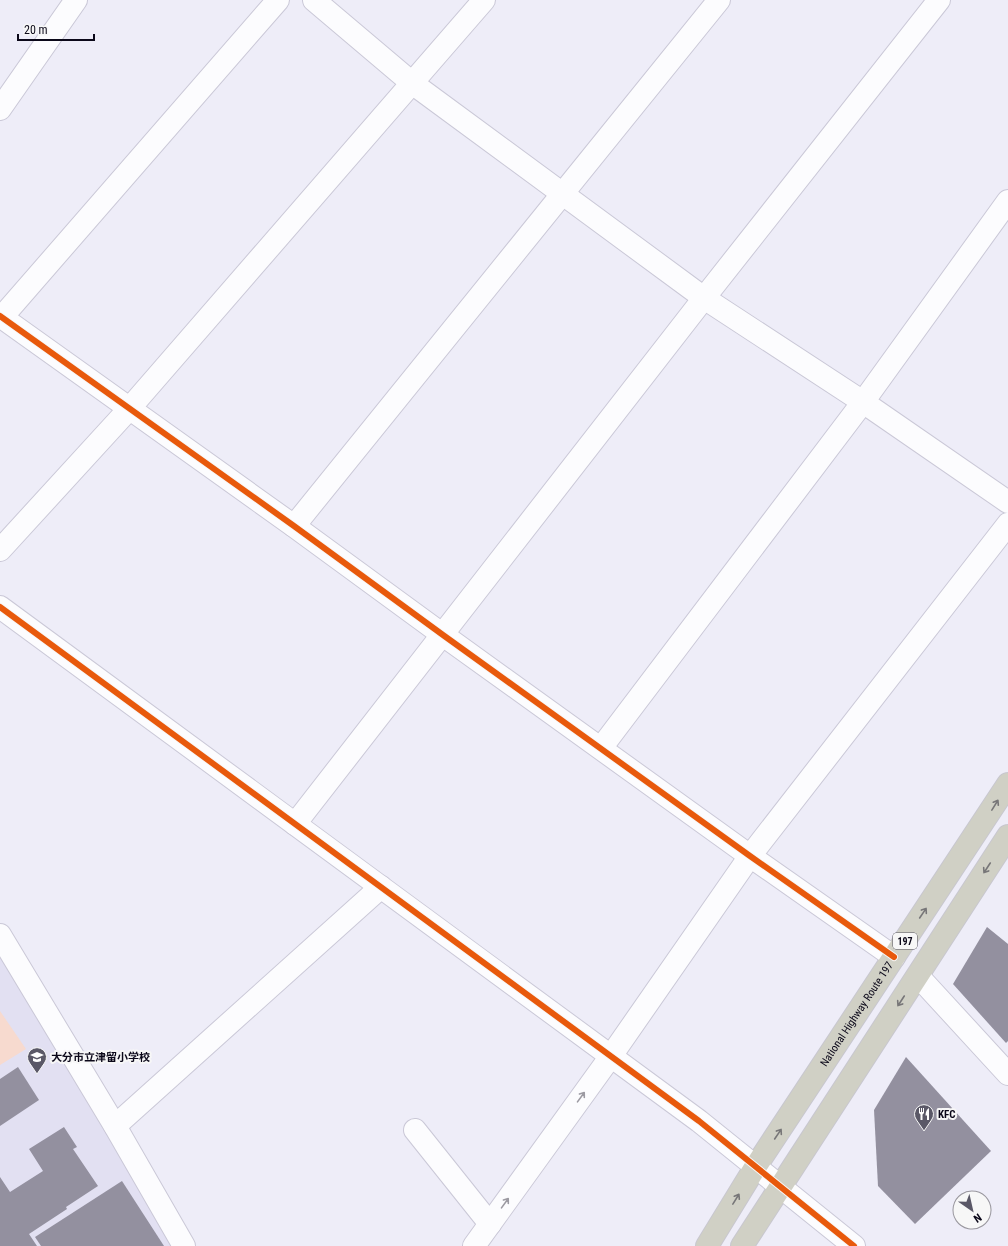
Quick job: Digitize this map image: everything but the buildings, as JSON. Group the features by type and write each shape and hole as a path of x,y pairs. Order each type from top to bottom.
{"highway":[{"name":"National Highway Route 197","path":"708,1246 756,1166 1008,784"},
{"name":"197","path":"742,1246 1008,836"}],"street":[{"path":"0,109 76,0"},
{"path":"278,0 1,316 294,526 442,635 750,856 894,957"},
{"path":"314,0 412,83 704,298 863,402 1008,502"},
{"path":"0,550 129,409 484,0"},
{"path":"294,526 719,0"},
{"path":"295,824 704,298 939,0"},
{"path":"601,748 863,402 1008,201"},
{"path":"474,1246 611,1056 750,856 1008,524"},
{"path":"0,607 699,1121 854,1246"},
{"path":"115,1126 381,887"},
{"path":"0,935 115,1126 184,1246"},
{"path":"918,976 1008,1074"},
{"path":"415,1130 490,1224"}],"shaded area":[{"name":"大分市立津留小学校","path":"0,955 14,976 173,1246 0,1246"},
{"path":"0,1011 26,1049 0,1065"}],"cycle path":[{"path":"0,316 294,526 750,856 894,957"},
{"path":"0,607 699,1121 854,1246"}],"place":[{"name":"大分市立津留小学校","path":"37,1074"},
{"name":"KFC","path":"924,1131"}]}
